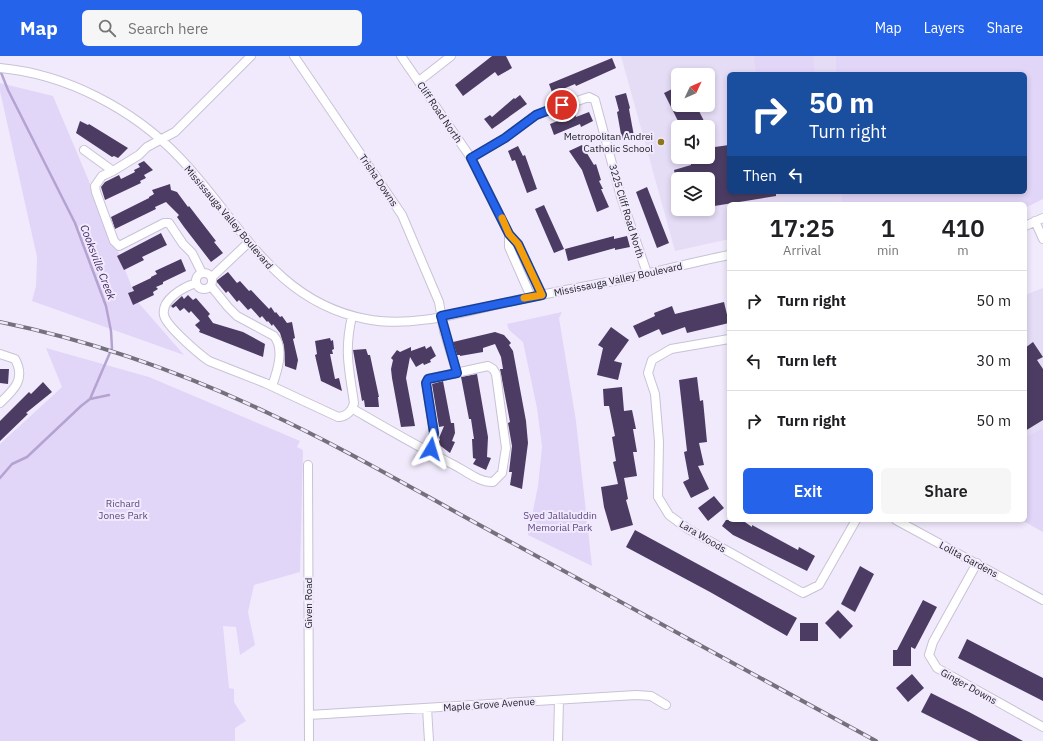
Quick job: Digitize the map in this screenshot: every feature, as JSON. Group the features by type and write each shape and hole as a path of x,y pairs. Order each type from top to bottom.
{"street":[{"path":"202,273 192,253 183,244 169,223 164,223 119,246 114,241 95,186 102,176 113,171 139,155 147,147 174,132 251,56"},
{"name":"Trisha Downs","path":"294,56 402,215 437,296 457,373"},
{"name":"Cliff Road North","path":"401,56 471,158 509,234 518,244 542,295"},
{"path":"419,81 451,56"},
{"name":"Mississauga Valley Boulevard","path":"0,68 15,70 55,80 90,94 140,123 162,140 198,178 266,263 287,283 313,300 352,316 390,322 441,316 727,255"},
{"name":"3225 Cliff Road North","path":"471,158 505,138 536,115 589,97 595,100 621,197 647,273"},
{"path":"84,150 113,171"},
{"path":"1027,225 1039,220 1043,240"},
{"name":"Cliff Road North","path":"509,234 509,247 532,297"},
{"path":"249,242 212,277 211,286 237,316 277,339 279,355 277,370 272,386"},
{"path":"212,277 207,273 202,273 198,276 196,283 168,300 164,309 164,316 171,326 209,361 272,386 338,417 343,417 353,409 354,403 347,362 346,346 352,316"},
{"path":"196,283 201,289 206,289 211,286"},
{"name":"Lara Woods","path":"727,339 671,349 652,360 648,373 655,394 659,442 658,497 669,515 688,529 803,593 819,585 855,522"},
{"path":"0,354 15,359 18,365 19,381 15,389 0,403"},
{"path":"353,409 429,453 488,482 493,482 502,473 506,448 496,374 493,369 488,366 428,379 426,383 434,433 429,453"},
{"name":"Given Road","path":"308,466 309,741"},
{"name":"Lolita Gardens","path":"900,522 1043,600"},
{"name":"Ginger Downs","path":"977,563 933,642 929,655 937,668 1043,727"},
{"name":"Maple Grove Avenue","path":"309,715 636,695 651,696 666,705"},
{"path":"558,741 559,700"},
{"path":"428,708 429,741"}],"shaded area":[{"name":"Metropolitan Andrei Catholic School","path":"621,56 836,56 836,72 727,72 727,194 841,194 842,202 727,202 727,239 675,251"},
{"path":"1043,288 1043,532 1026,522 1027,522 1027,294"}],"green space":[{"path":"754,56 813,56 815,72 756,72"},
{"path":"836,56 1043,56 1043,199 1027,207 1027,202 842,202 841,194 1027,194 1027,72 836,72"},
{"path":"0,83 53,96 113,238 137,301 184,355 32,301 36,286 37,257 0,91"},
{"name":"Syed Jallaluddin Memorial Park","path":"562,312 559,318 576,421 592,566 528,535 538,486 542,447 537,408 523,342 509,330 507,324"},
{"name":"Richard Jones Park","path":"46,348 149,377 300,441 297,447 303,450 300,572 254,585 248,612 255,645 240,655 236,627 223,626 229,688 234,689 234,702 246,721 235,728 235,741 0,741 0,444 62,387"},
{"path":"1041,429 1043,430 1043,532 1026,522 1027,522 1027,437"}],"building":[{"path":"492,56 506,56 512,68 498,76 495,72 463,96 455,85"},
{"path":"612,58 616,68 576,86 575,84 563,89 563,91 553,95 549,84"},
{"path":"671,90 671,107 664,93"},
{"path":"626,93 634,136 622,140 617,112 619,111 615,96"},
{"path":"520,95 527,104 492,129 484,119 490,115 492,117 514,98 515,99"},
{"path":"589,112 593,121 581,127 580,124 554,135 550,124 575,114 576,117"},
{"path":"674,112 700,112 704,120 678,120"},
{"path":"80,121 88,125 89,124 128,148 118,158 114,156 112,157 76,133"},
{"path":"582,145 594,165 596,164 601,180 599,181 603,189 601,189 609,207 597,212 582,170 569,151"},
{"path":"727,145 727,194 776,194 776,196 739,202 727,202 727,204 715,206 715,172 674,172 674,170 691,165 715,164 715,147"},
{"path":"518,146 523,156 525,155 537,189 527,193 515,160 512,161 508,151"},
{"path":"144,161 153,170 144,175 146,178 140,181 141,183 105,200 101,187 105,182 119,175 121,179 135,172 134,170 140,167 138,164"},
{"path":"170,184 171,190 177,192 188,207 189,206 216,241 214,242 223,253 211,262 177,217 179,215 166,202 155,207 156,209 115,229 111,217 149,198 154,194 152,190"},
{"path":"647,187 669,243 657,248 636,192"},
{"path":"544,205 564,249 554,253 535,209"},
{"path":"161,233 167,245 142,257 144,260 124,270 117,256"},
{"path":"614,236 614,239 627,236 630,247 615,250 615,248 568,261 565,249"},
{"path":"181,259 186,271 163,282 163,284 156,287 158,289 153,292 154,295 133,305 128,293 134,291 132,287 157,274 155,271"},
{"path":"228,272 237,283 240,281 269,309 271,307 275,313 276,312 280,317 282,316 287,323 292,322 295,338 293,339 298,360 296,370 285,366 284,346 280,333 273,324 272,326 262,316 260,318 251,308 248,310 239,300 237,302 228,291 226,293 216,281"},
{"path":"188,295 193,300 196,298 210,314 208,316 213,323 243,332 265,344 263,357 199,332 200,330 195,325 200,321 191,311 189,313 184,308 180,311 176,306 173,308 171,306 182,296 184,299"},
{"path":"724,302 727,315 727,323 687,333 685,327 662,335 659,329 639,338 633,326 655,316 654,313 672,306 675,314"},
{"path":"611,327 629,340 614,361 622,363 618,380 597,375 603,348 598,345"},
{"path":"495,332 504,335 511,343 509,345 513,351 526,421 528,443 522,489 510,485 512,472 509,472 512,446 508,423 510,422 500,369 503,369 501,357 495,344 483,348 483,352 460,356 457,355 453,342"},
{"path":"330,338 331,341 333,340 333,354 330,354 335,379 339,378 342,391 321,381 315,355 317,354 315,341"},
{"path":"1033,342 1043,357 1037,360 1043,369 1043,420 1027,430 1027,346"},
{"path":"425,346 426,349 431,346 436,356 430,360 431,362 424,365 423,363 416,367 410,357 406,378 415,426 401,427 392,378 391,369 393,360 391,358 397,350 400,352 411,347 411,351"},
{"path":"366,349 368,355 370,355 379,397 379,407 365,407 364,400 362,401 353,350"},
{"path":"0,369 9,369 8,384 0,383"},
{"path":"477,374 488,437 487,457 491,458 486,470 473,464 476,459 473,458 472,439 474,439 461,377"},
{"path":"697,377 700,401 703,400 707,442 699,443 704,465 698,466 709,489 691,498 683,482 689,479 684,452 687,451 679,380"},
{"path":"443,381 451,423 454,423 455,433 452,441 455,442 450,453 438,444 444,426 439,427 432,384"},
{"path":"43,382 52,392 26,413 28,414 0,441 0,421 29,392 31,394"},
{"path":"622,387 624,411 632,410 636,429 633,429 637,452 633,452 637,476 624,478 628,499 626,500 633,525 611,531 604,507 601,487 618,484 613,462 616,461 612,437 615,436 609,406 604,406 603,389"},
{"path":"714,496 724,508 708,521 698,508"},
{"path":"726,520 727,522 745,522 798,550 799,547 815,556 807,571 733,535 722,526"},
{"path":"635,530 797,618 787,636 710,592 626,547"},
{"path":"860,566 874,574 855,612 841,604"},
{"path":"923,600 937,607 915,649 911,647 911,666 893,666 893,650 897,650"},
{"path":"838,610 853,626 840,639 825,623"},
{"path":"800,623 818,623 818,641 800,641"},
{"path":"967,639 1043,678 1043,701 958,658"},
{"path":"912,674 924,688 908,702 896,688"},
{"path":"931,693 1023,741 979,741 921,712"}],"waterway":[{"name":"Cooksville Creek","path":"0,70 8,90 75,223 106,306 111,331 112,348 90,399 27,457 12,464 0,478"},
{"path":"90,399 109,395"}],"railway":[{"path":"0,322 69,339 137,360 236,398 296,426 876,741"}],"slow traffic":[{"path":"502,218 509,234 518,244 542,295 524,298"}],"place":[{"name":"Metropolitan Andrei Catholic School","path":"661,142"}],"route":[{"path":"431,449 434,433 426,383 428,379 457,373 441,316 542,295 518,244 509,234 486,184 471,158 505,138 536,115 562,105"}]}
